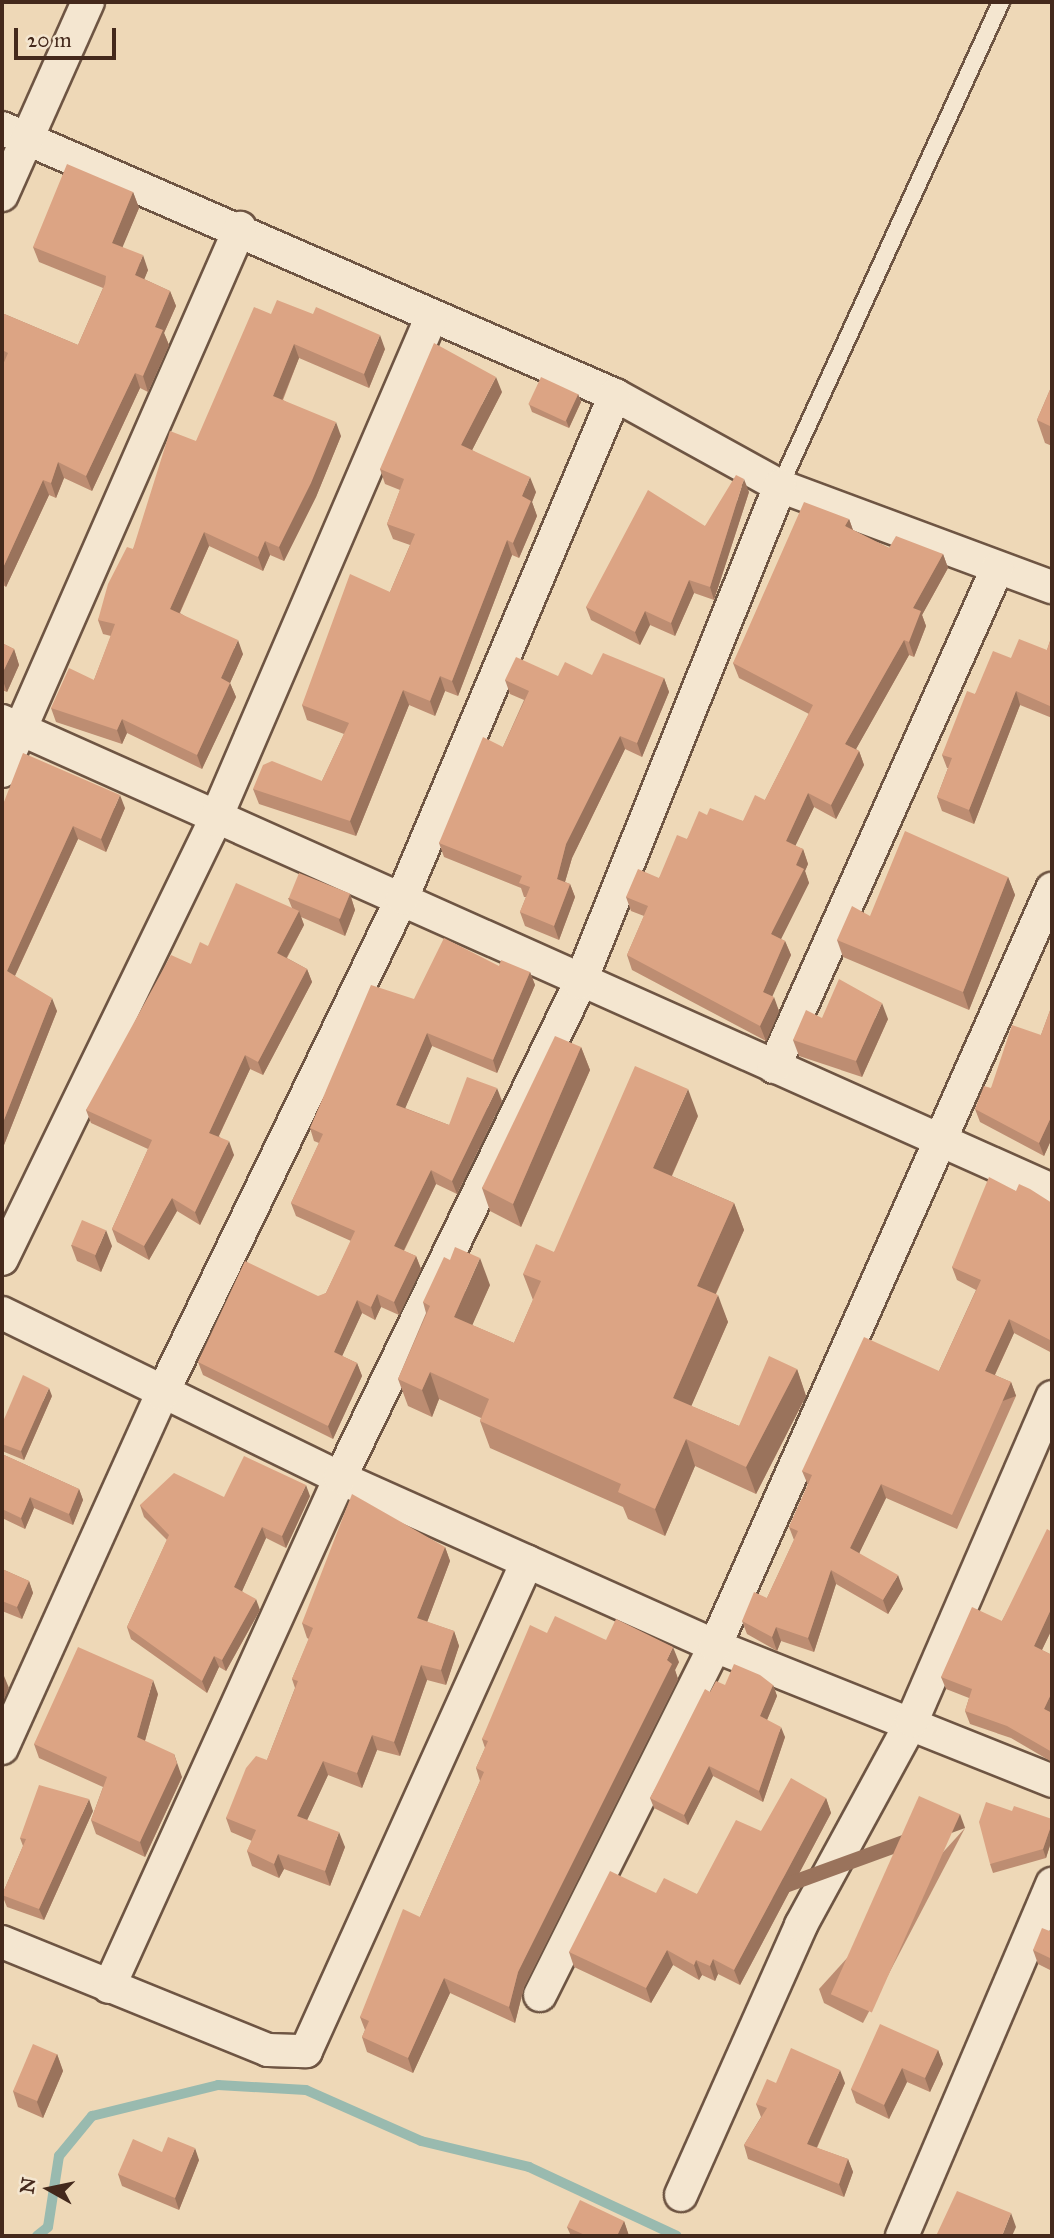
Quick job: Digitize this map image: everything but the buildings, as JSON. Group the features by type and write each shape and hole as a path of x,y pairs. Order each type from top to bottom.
{"street":[{"path":"2,195 14,133 88,2"},
{"path":"14,133 240,228 431,318 615,395 780,486 997,569 1052,587"},
{"path":"2,771 11,725 240,228"},
{"path":"2,1259 215,820 431,318"},
{"path":"2,1748 162,1394 402,898 615,395"},
{"path":"109,1987 340,1478 580,983 780,486"},
{"path":"775,1067 997,569"},
{"path":"11,725 215,820 402,898 580,983 1052,1190"},
{"path":"540,1995 715,1646 937,1139 1052,889"},
{"path":"2,1313 162,1394 340,1478 715,1646 912,1721 1052,1781"},
{"path":"681,2195 801,1925 912,1721 1052,1396"},
{"path":"2,1942 268,2050 295,2054 314,2043 527,1562"},
{"path":"902,2236 1052,1884"}],"lane":[{"path":"780,486 1001,2"}],"waterway":[{"path":"37,2236 48,2227 59,2156 92,2116 218,2085 306,2090 421,2141 529,2167 677,2236"}]}
